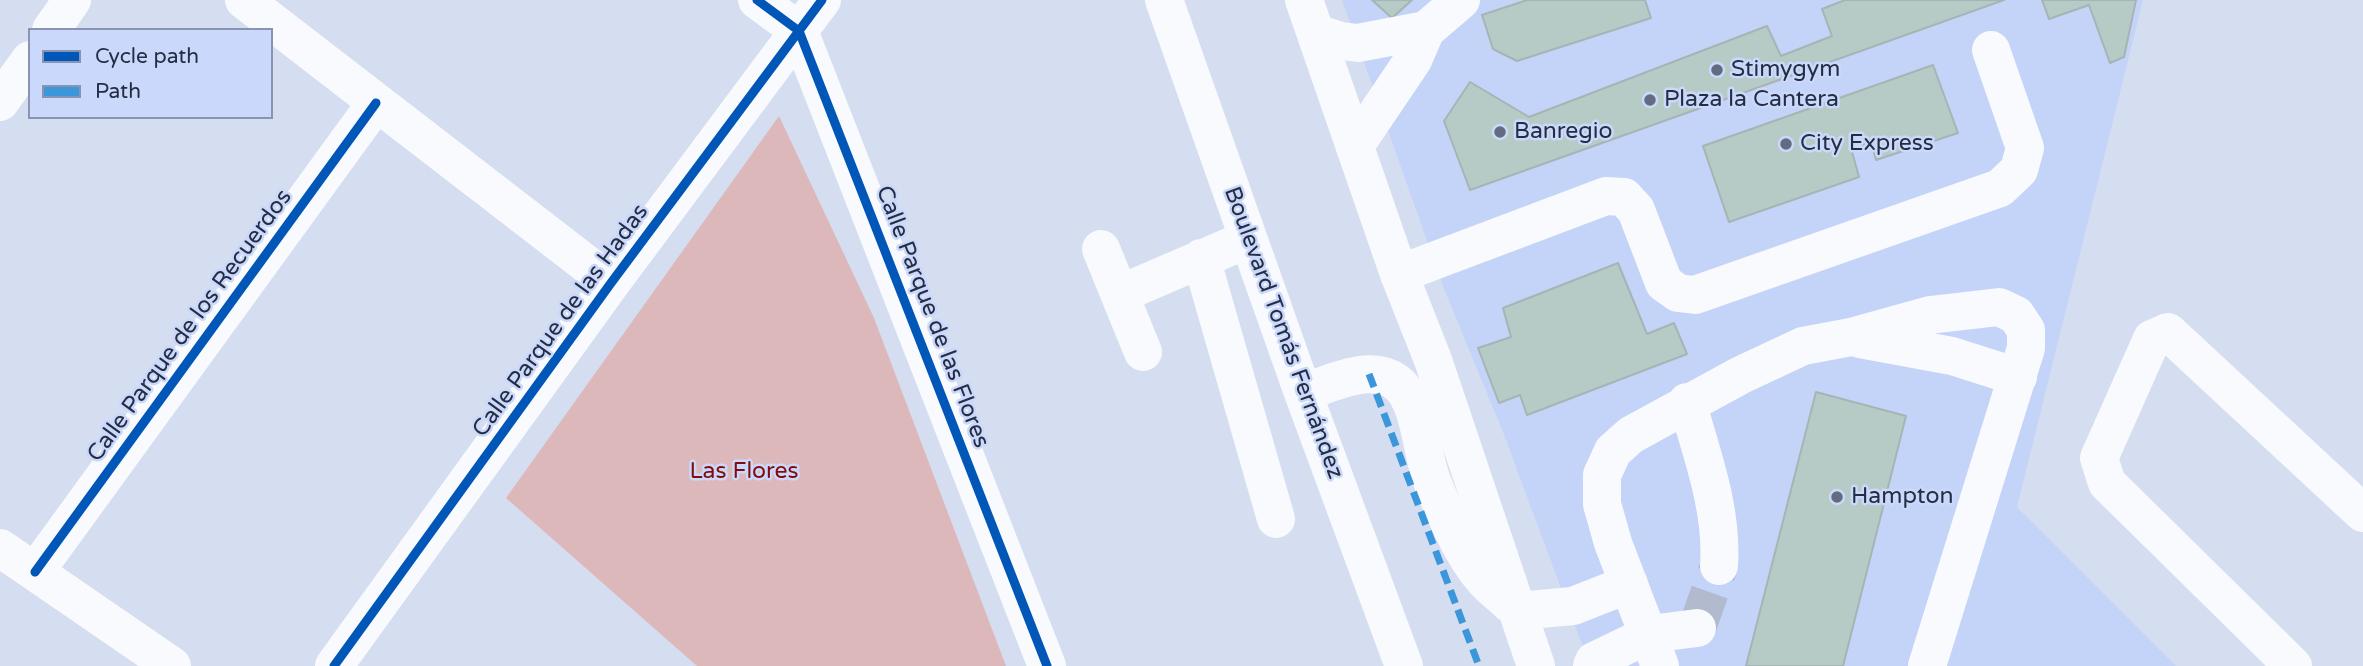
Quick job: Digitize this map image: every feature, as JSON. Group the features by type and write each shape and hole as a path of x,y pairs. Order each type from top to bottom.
{"street":[{"path":"52,28 72,0"},
{"path":"244,0 611,283"},
{"path":"757,0 799,31"},
{"name":"Calle Parque de las Hadas","path":"334,666 611,283 822,0"},
{"name":"Boulevard Tomás Fernández","path":"1164,0 1303,393 1404,666"},
{"path":"1355,146 1413,60 1426,30 1461,0"},
{"path":"1310,17 1340,41 1358,43 1426,30"},
{"path":"1310,17 1399,274 1433,360 1536,666"},
{"name":"Calle Parque de las Flores","path":"799,31 1047,666"},
{"path":"1399,274 1606,196 1624,197 1636,209 1664,283 1678,293 1695,295 2000,188 2019,170 2025,148 1991,50"},
{"path":"0,102 28,63"},
{"name":"Calle Parque de los Recuerdos","path":"35,572 376,103"},
{"path":"1120,294 1248,239"},
{"path":"1101,248 1143,352"},
{"path":"1201,258 1276,519"},
{"path":"1655,650 1602,504 1602,475 1613,451 1631,435 1687,402 1803,346 1851,337 1930,315 1999,307 2016,315 2026,330 2026,348 1927,666"},
{"path":"2293,666 2107,483 2099,458 2152,339 2168,332 2363,513"},
{"path":"1851,337 1952,356 2018,377"},
{"path":"1303,393 1340,380 1369,374 1396,382 1406,394 1411,406 1431,479 1465,551 1484,580 1518,611 1573,606 1629,584"},
{"path":"1687,402 1714,503 1720,546 1719,566"},
{"path":"0,548 172,666"},
{"path":"1573,606 1593,664 1655,650 1697,628"}],"shaded area":[{"path":"1342,0 2143,0 2017,507 2176,666 1590,666 1503,432 1444,289"}],"green space":[{"name":"Las Flores","path":"779,116 874,318 1006,666 697,666 506,498"}],"building":[{"path":"1372,0 1412,0 1392,18"},
{"path":"1527,0 1645,0 1651,18 1517,61 1493,49 1482,15"},
{"name":"Plaza la Cantera","path":"1845,0 2004,0 1470,190 1444,121 1470,82 1529,117 1767,26 1781,56 1832,36 1822,9"},
{"path":"2042,0 2136,0 2124,57 2110,63 2089,5 2049,19"},
{"name":"City Express","path":"1933,65 1958,133 1876,160 1871,142 1851,148 1859,177 1729,222 1703,146"},
{"path":"1618,263 1647,334 1674,323 1687,354 1527,415 1520,395 1499,403 1478,348 1511,337 1503,308"},
{"name":"Hampton","path":"1816,392 1906,416 1843,666 1746,666"}],"tunnel":[{"path":"1697,628 1719,566"}],"marked path":[{"path":"1369,374 1479,666"}],"cycle path":[{"path":"757,0 799,31 1047,666"},
{"path":"334,666 611,283 822,0"},
{"path":"35,572 376,103"}],"place":[{"name":"Stimygym","path":"1717,70"},
{"name":"Plaza la Cantera","path":"1650,100"},
{"name":"Banregio","path":"1500,132"},
{"name":"City Express","path":"1786,144"},
{"name":"Hampton","path":"1837,497"}]}
